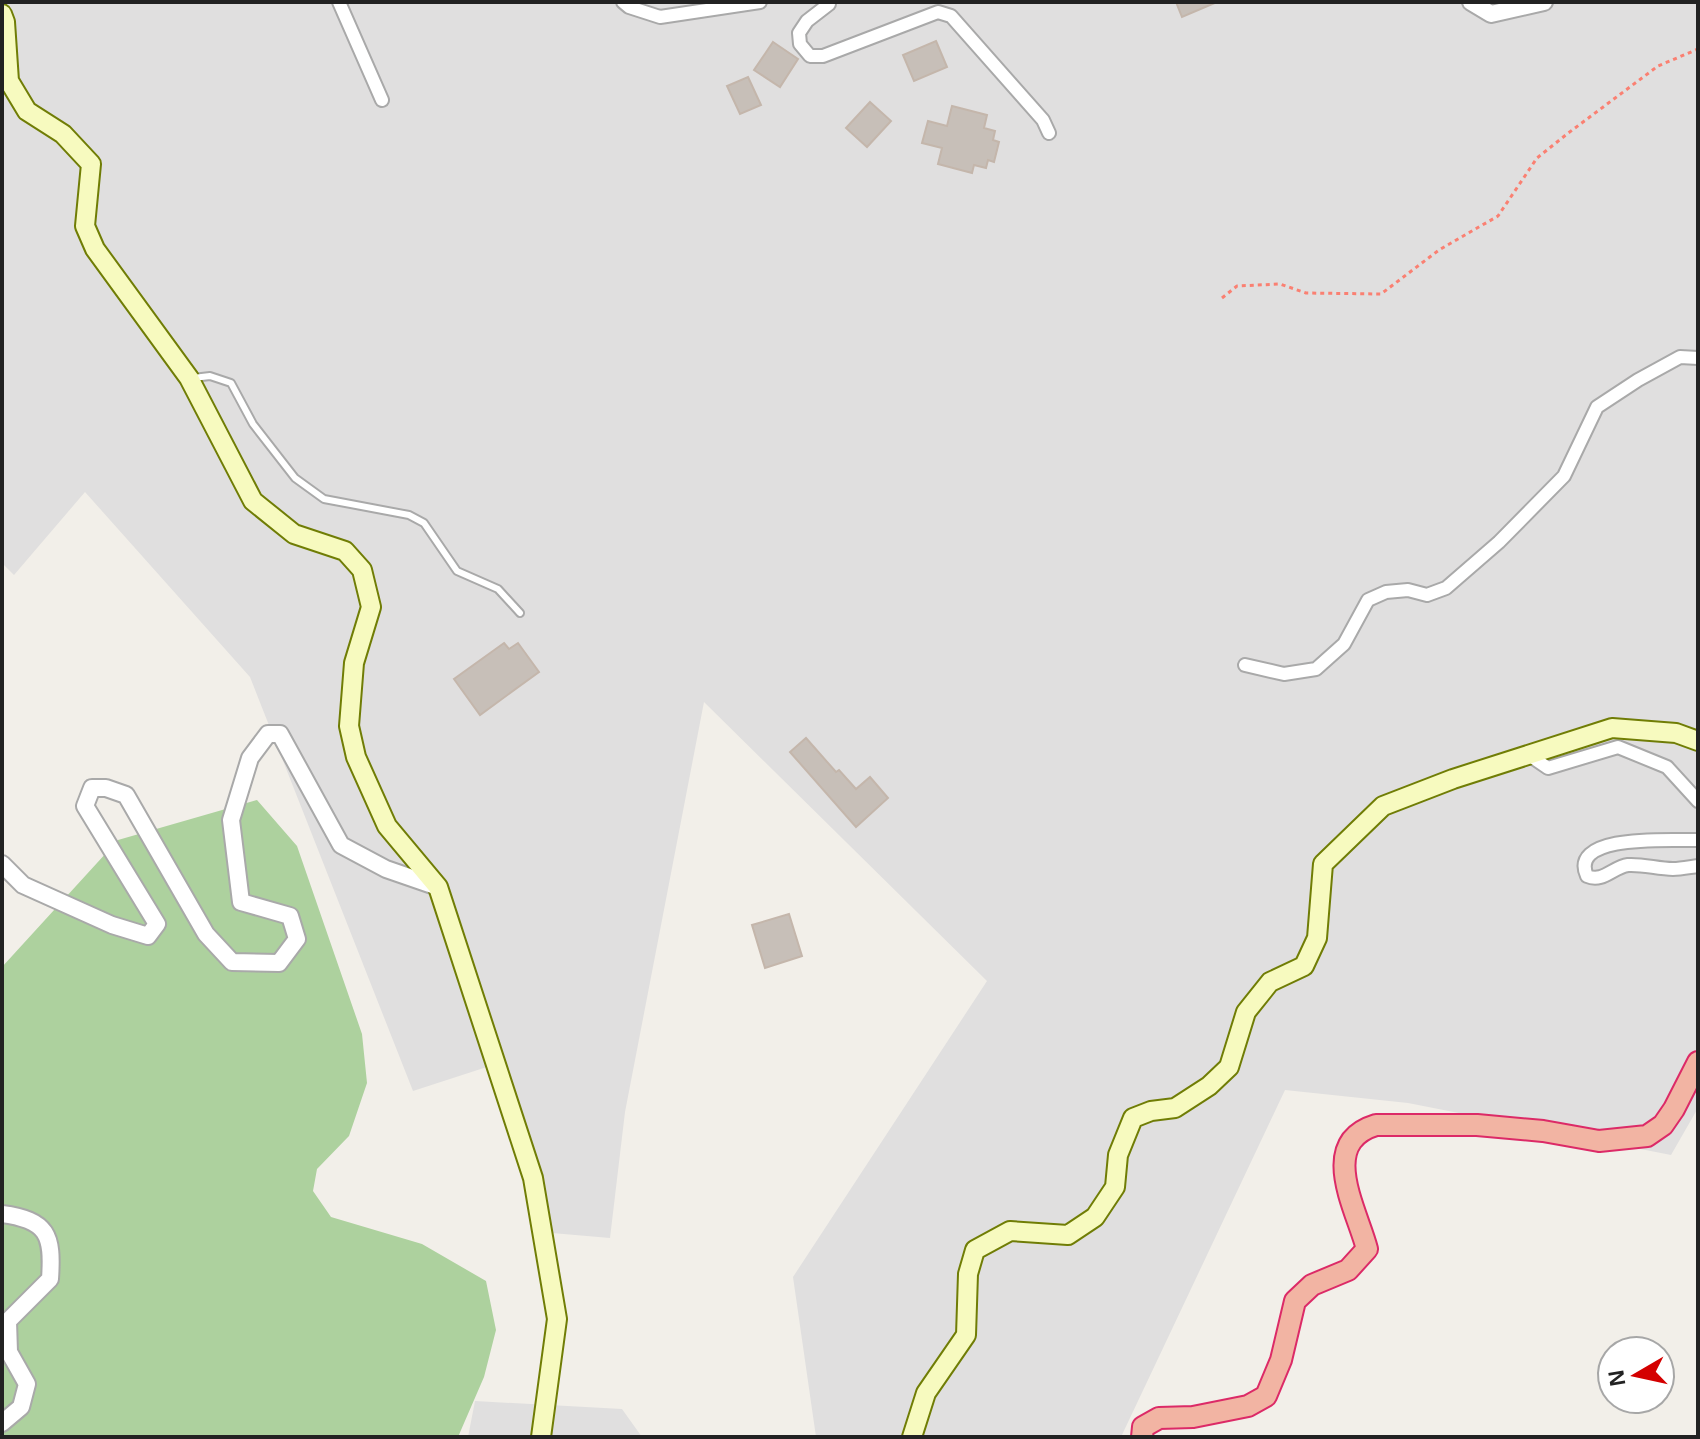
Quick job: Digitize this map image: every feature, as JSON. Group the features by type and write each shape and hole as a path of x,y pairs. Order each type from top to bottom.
{"highway":[{"path":"1142,1437 1143,1427 1159,1418 1217,1413 1248,1406 1266,1396 1281,1360 1295,1301 1312,1285 1348,1270 1367,1249 1353,1211 1344,1163 1349,1141 1360,1130 1376,1125 1477,1125 1543,1131 1599,1141 1647,1136 1663,1125 1698,1062"}],"main road":[{"path":"2,14 9,81 27,111 63,134 91,164 85,226 95,249 189,378 253,501 294,534 345,551 362,570 371,607 354,663 349,726 356,757 387,826 438,887 533,1178 557,1319 541,1437"},
{"path":"912,1437 927,1392 966,1335 968,1274 975,1250 1010,1231 1068,1235 1095,1217 1115,1187 1118,1155 1133,1118 1151,1111 1175,1108 1209,1086 1229,1067 1246,1012 1270,982 1304,966 1317,938 1323,864 1383,806 1453,779 1612,728 1676,733 1698,741"},
{"path":"924,1437 927,1392"}],"street":[{"path":"339,2 382,100"},
{"path":"623,2 660,17 760,2"},
{"path":"827,2 829,4 807,21 799,33 800,44 810,56 823,56 938,12 951,16 1043,120 1049,133"},
{"path":"1471,2 1491,14 1544,2"},
{"path":"1245,665 1284,674 1316,669 1344,644 1368,600 1386,592 1408,590 1427,595 1446,588 1499,542 1564,476 1597,407 1680,357 1698,358"},
{"path":"2,864 23,885 112,925 148,936 157,924 85,806 92,788 106,788 126,795 206,934 232,962 279,963 297,939 290,916 241,902 231,820 250,758 268,734 280,734 341,845 386,869 438,887"},
{"path":"1529,755 1548,768 1618,747 1667,767 1698,801"},
{"path":"1698,840 1657,838 1619,842 1595,852 1587,860 1585,870 1587,876 1594,879 1627,865 1674,869 1698,866"},
{"path":"2,1214 24,1217 44,1229 52,1252 50,1279 8,1321 9,1352 27,1384 21,1407 2,1423"}],"lane":[{"path":"189,378 210,376 231,383 253,424 295,478 324,499 409,515 424,523 457,571 498,589 520,613"}],"path":[{"path":"1222,298 1237,286 1280,284 1306,293 1381,294 1439,250 1498,216 1537,158 1567,134 1658,66 1698,49"}],"shaded area":[{"path":"2,2 1698,2 1698,1108 1671,1155 1408,1103 1285,1090 1121,1437 816,1437 793,1277 987,981 704,702 625,1112 610,1238 552,1233 493,1065 413,1091 250,677 85,492 14,575 2,563"},
{"path":"475,1401 622,1409 642,1437 468,1437"}],"green space":[{"path":"257,800 297,846 362,1034 367,1083 349,1136 317,1169 313,1191 331,1217 422,1244 486,1281 496,1330 484,1377 458,1437 2,1437 2,967 118,840"}],"building":[{"path":"1176,2 1217,2 1182,17"},
{"path":"936,41 947,67 914,81 903,55"},
{"path":"773,42 798,59 780,87 754,70"},
{"path":"748,77 761,105 740,114 727,86"},
{"path":"870,102 891,121 867,147 846,128"},
{"path":"952,106 987,115 984,128 995,131 993,140 999,142 994,162 988,160 986,168 974,165 972,173 938,164 942,148 922,143 928,121 947,126"},
{"path":"504,643 509,649 518,643 539,672 480,715 454,679"},
{"path":"806,738 856,789 870,777 888,798 856,827 790,752"},
{"path":"789,914 802,956 765,968 752,925"}]}
